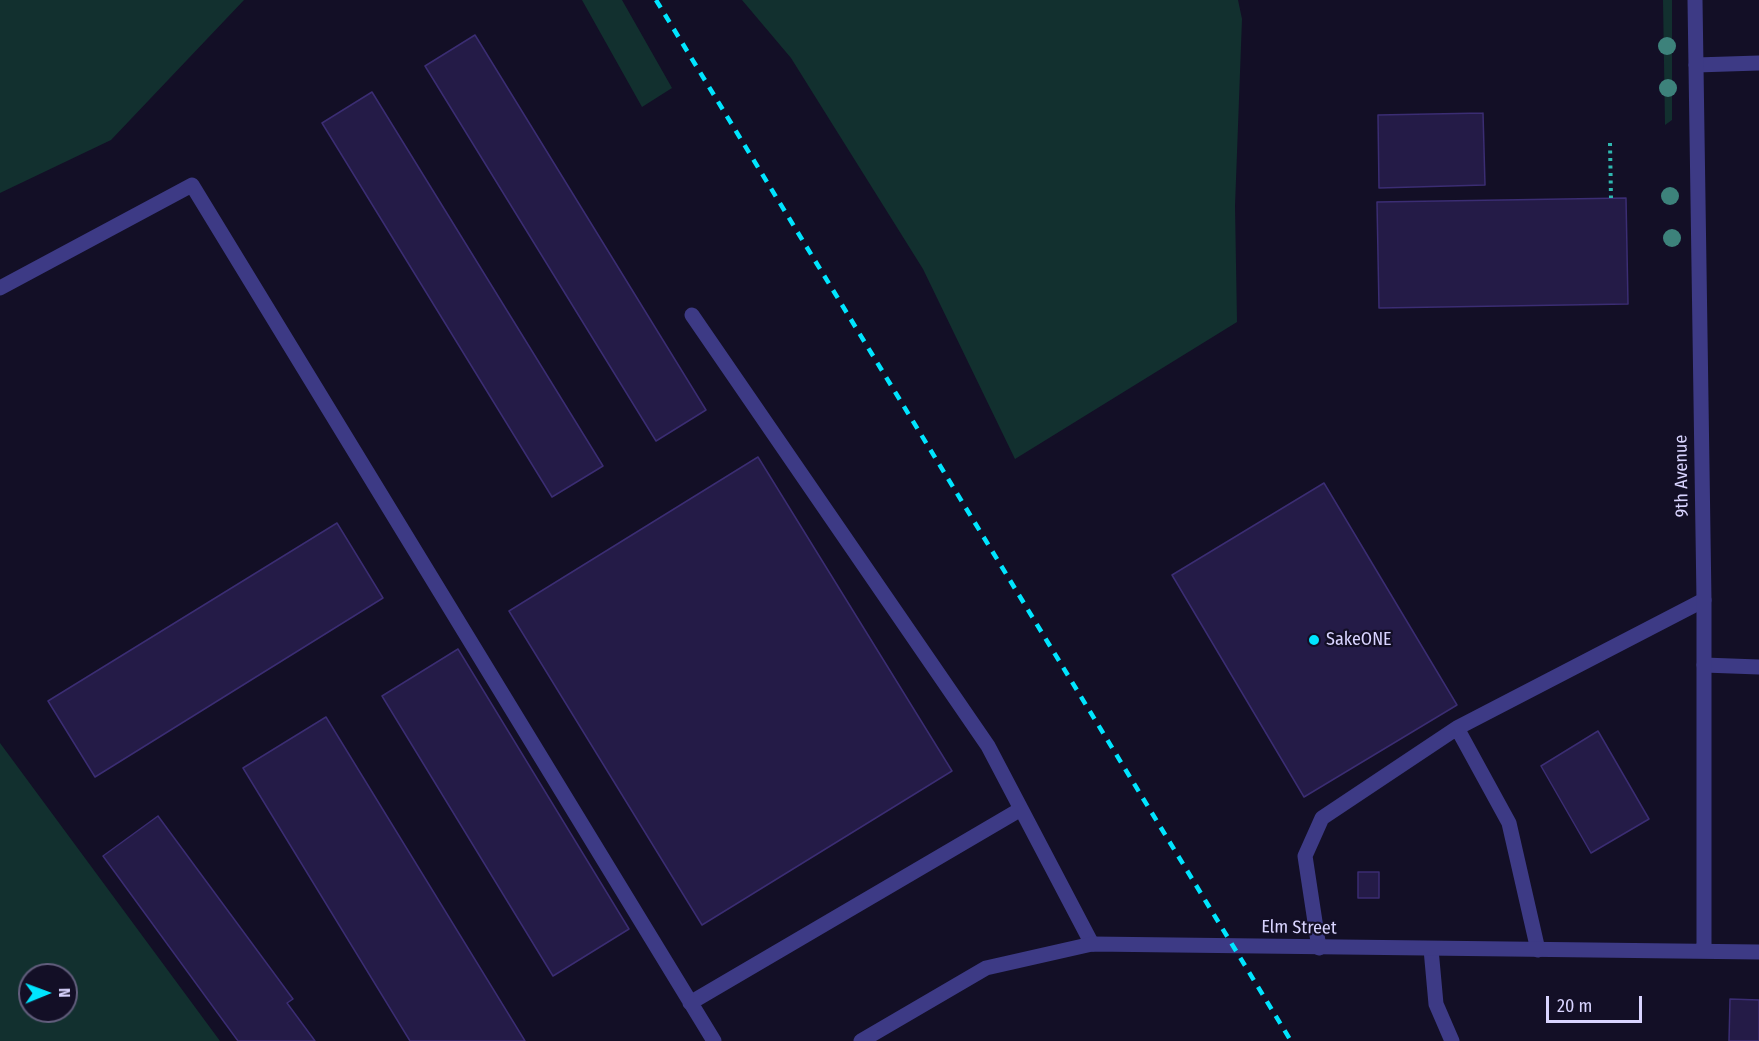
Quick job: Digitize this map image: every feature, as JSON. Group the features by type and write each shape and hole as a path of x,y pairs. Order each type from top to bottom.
{"street":[{"name":"9th Avenue","path":"1695,0 1704,600 1704,951"},
{"path":"1696,65 1759,63"},
{"path":"0,288 192,185 714,1041"},
{"path":"692,315 988,746 1092,944"},
{"path":"1319,948 1305,856 1322,818 1457,728 1704,600"},
{"path":"1704,665 1759,667"},
{"path":"1457,728 1509,823 1538,950"},
{"path":"690,1003 1021,809"},
{"name":"Elm Street","path":"861,1041 986,968 1092,944 1759,952"},
{"path":"1431,949 1436,1004 1452,1041"}],"path":[{"path":"1610,143 1611,198"}],"green space":[{"path":"0,0 244,0 111,140 0,193"},
{"path":"582,0 622,0 672,88 642,107"},
{"path":"742,0 1238,0 1242,19 1235,206 1237,322 1015,459 923,269 791,58"},
{"path":"1663,0 1672,0 1672,120 1665,125"},
{"path":"0,743 220,1041 0,1041"}],"building":[{"path":"475,35 706,410 656,441 425,66"},
{"path":"372,92 603,466 552,497 322,123"},
{"path":"1483,113 1485,185 1379,188 1378,115"},
{"path":"1626,198 1628,304 1379,308 1377,202"},
{"path":"758,457 952,771 702,925 509,611"},
{"name":"SakeONE","path":"1324,483 1457,705 1304,797 1172,575"},
{"path":"337,523 383,598 95,777 48,701"},
{"path":"458,649 629,929 553,976 382,696"},
{"path":"326,717 525,1041 410,1041 243,768"},
{"path":"1598,731 1649,819 1591,853 1541,766"},
{"path":"158,816 293,999 287,1003 315,1041 238,1041 103,856"},
{"path":"1358,872 1379,872 1379,898 1358,898"},
{"path":"1730,999 1759,1000 1759,1041 1729,1041"}],"railway":[{"path":"656,0 1291,1041"}],"place":[{"name":"SakeONE","path":"1314,640"}]}
